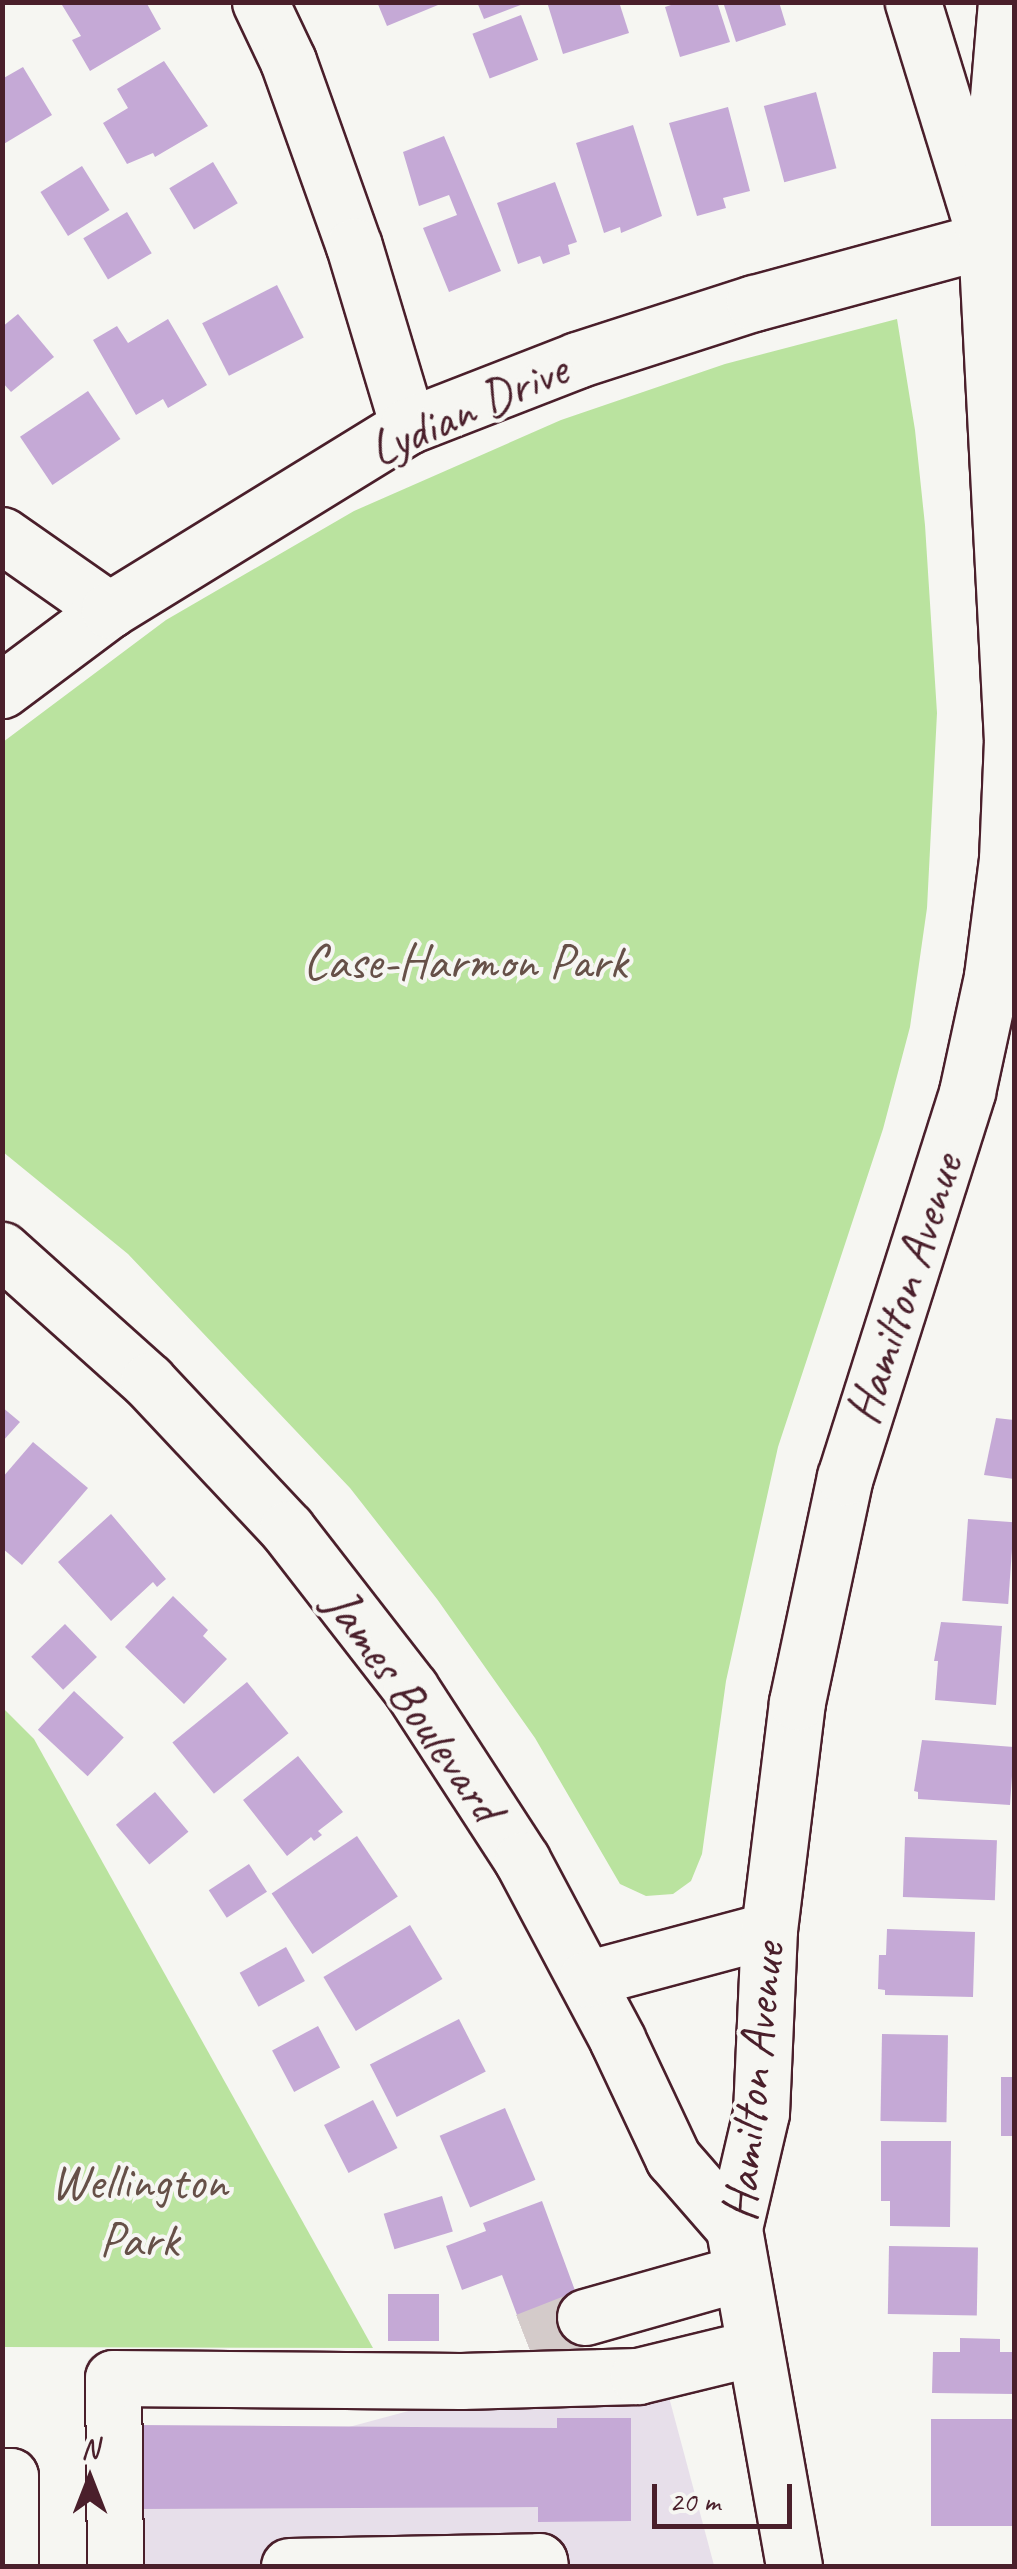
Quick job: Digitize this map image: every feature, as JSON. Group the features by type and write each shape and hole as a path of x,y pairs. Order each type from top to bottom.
{"street":[{"path":"260,2 288,61 354,246 408,426"},
{"path":"913,2 986,240"},
{"name":"Hamilton Avenue","path":"794,2566 737,2251 761,2114 769,1930 797,1702 844,1478 967,1092 992,976 1007,859 1012,742 986,240 1006,2"},
{"name":"Lydian Drive","path":"2,690 109,610 408,426 577,360 754,303 986,240"},
{"path":"2,534 109,610"},
{"name":"James Boulevard","path":"2,1250 148,1381 287,1530 412,1689 522,1860 674,2158 737,2251"},
{"path":"586,1979 769,1930"},
{"path":"638,2376 601,2311 737,2251"},
{"path":"461,2381 526,2340"},
{"path":"115,2566 114,2378 461,2381 638,2376 753,2348"},
{"path":"2,2476 10,2476 10,2566"},
{"path":"289,2566 539,2561 540,2566"}],"shaded area":[{"path":"655,2345 714,2565 121,2566 102,2493"}],"green space":[{"name":"Case-Harmon Park","path":"897,319 925,525 937,713 927,908 910,1027 883,1129 778,1447 726,1681 702,1854 691,1881 673,1894 646,1896 620,1884 535,1738 437,1599 350,1488 128,1254 3,1152 3,742 166,620 354,511 561,420 725,364"},
{"name":"Wellington Park","path":"3,1708 34,1739 373,2348 3,2347"}],"building":[{"path":"146,2 161,29 90,71 72,40 81,36 62,5"},
{"path":"377,2 437,2 438,5 387,26"},
{"path":"477,2 526,2 526,3 484,19"},
{"path":"547,2 619,2 629,33 563,54"},
{"path":"680,2 717,2 730,42 680,57 665,7"},
{"path":"723,2 779,2 786,25 736,42"},
{"path":"521,15 538,60 490,78 472,34"},
{"path":"164,61 208,126 155,157 153,153 127,164 103,123 128,108 117,89"},
{"path":"23,67 52,115 2,145 2,79"},
{"path":"816,92 836,168 784,182 764,106"},
{"path":"728,107 750,191 723,198 726,208 697,216 669,123"},
{"path":"633,125 662,216 621,233 620,227 604,233 576,143"},
{"path":"444,136 501,271 449,292 423,228 457,215 449,195 419,206 403,152"},
{"path":"213,162 238,203 194,229 169,188"},
{"path":"82,166 110,210 68,236 40,192"},
{"path":"555,182 577,242 568,245 570,254 543,264 540,256 518,264 497,203"},
{"path":"127,212 152,253 108,279 83,238"},
{"path":"277,285 304,338 229,376 202,323"},
{"path":"18,314 54,357 11,392 2,382 2,327"},
{"path":"168,319 207,385 168,408 163,399 136,415 93,340 117,326 128,343"},
{"path":"88,391 120,439 52,485 20,437"},
{"path":"2,1407 20,1422 2,1442"},
{"path":"996,1418 1014,1420 1014,1479 984,1475"},
{"path":"33,1442 88,1488 22,1565 2,1548 2,1478"},
{"path":"111,1514 166,1579 157,1587 153,1582 111,1621 58,1562"},
{"path":"968,1519 1014,1522 1008,1604 962,1601"},
{"path":"173,1596 208,1630 203,1636 227,1659 184,1704 125,1647"},
{"path":"941,1622 1002,1626 996,1705 935,1700 938,1661 934,1661"},
{"path":"65,1624 97,1657 63,1690 31,1657"},
{"path":"247,1682 289,1733 214,1794 172,1742"},
{"path":"74,1691 124,1737 88,1776 38,1730"},
{"path":"922,1740 1014,1747 1010,1805 918,1799 918,1792 914,1791"},
{"path":"298,1756 343,1812 318,1831 322,1835 314,1841 311,1837 287,1856 243,1800"},
{"path":"155,1792 188,1832 149,1865 116,1825"},
{"path":"357,1836 398,1897 312,1954 272,1894"},
{"path":"905,1837 997,1840 995,1900 903,1897"},
{"path":"249,1864 267,1892 227,1918 209,1890"},
{"path":"410,1925 442,1979 356,2031 323,1977"},
{"path":"887,1929 975,1932 973,1997 885,1995 885,1990 878,1989 879,1955 886,1955"},
{"path":"286,1947 305,1981 259,2007 240,1973"},
{"path":"459,2019 486,2072 397,2117 370,2064"},
{"path":"318,2026 340,2067 294,2092 272,2050"},
{"path":"882,2034 948,2035 946,2122 880,2121"},
{"path":"1001,2077 1014,2077 1014,2136 1001,2136"},
{"path":"373,2100 398,2148 349,2173 324,2125"},
{"path":"505,2108 535,2180 470,2208 440,2136"},
{"path":"881,2141 951,2141 950,2227 890,2226 890,2201 881,2201"},
{"path":"442,2196 453,2231 394,2249 384,2214"},
{"path":"542,2201 594,2342 532,2355 502,2275 462,2290 446,2246 486,2231 483,2223"},
{"path":"889,2246 978,2248 977,2316 888,2314"},
{"path":"388,2294 439,2294 439,2341 388,2341"},
{"path":"960,2338 1000,2339 1000,2352 1014,2352 1014,2394 932,2393 933,2352 960,2352"},
{"path":"557,2418 631,2418 631,2521 538,2522 538,2507 135,2509 134,2425 557,2428"},
{"path":"931,2419 1014,2419 1014,2526 931,2526"}],"tunnel":[{"path":"526,2340 585,2317"}]}
